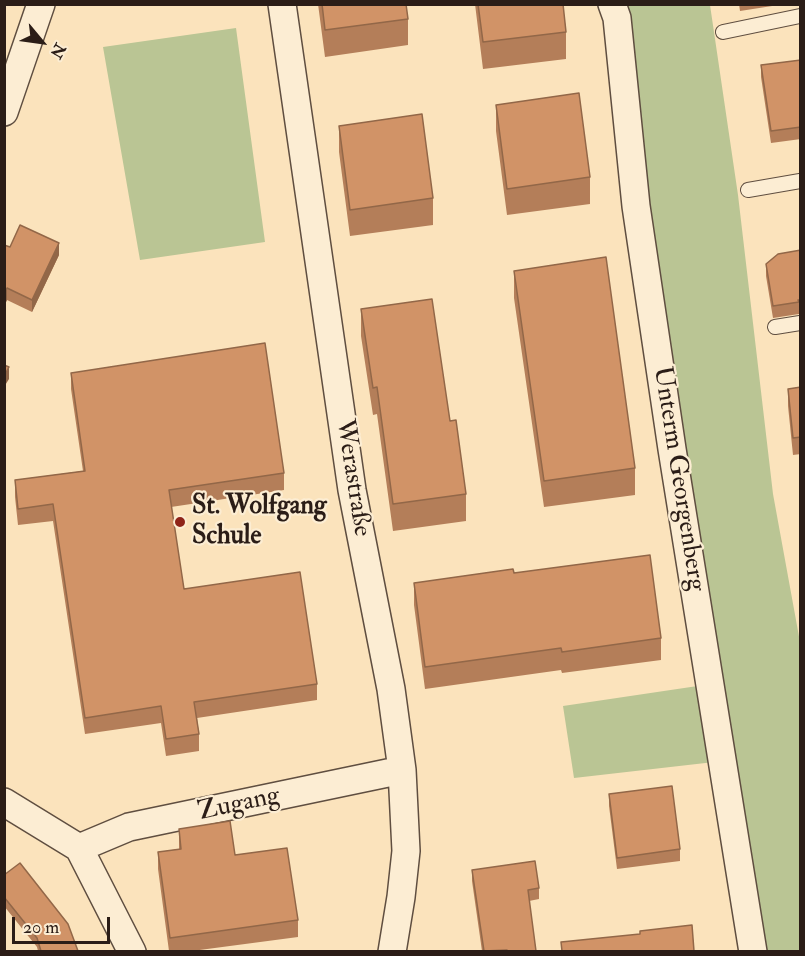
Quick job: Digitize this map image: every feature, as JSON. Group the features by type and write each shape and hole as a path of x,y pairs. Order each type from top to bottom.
{"street":[{"path":"4,112 41,4"},
{"name":"Werastraße","path":"282,4 352,490 391,689 402,770 406,851 392,951"},
{"name":"Unterm Georgenberg","path":"612,4 617,18 636,206 670,437 753,951"},
{"name":"Zugang","path":"79,848 129,827 402,770"},
{"path":"4,802 79,848 132,951"}],"lane":[{"path":"723,32 801,16"},
{"path":"748,190 801,181"},
{"path":"776,327 801,323"}],"green space":[{"path":"612,5 710,5 738,195 773,494 800,642 800,951 753,951 723,761 574,778 563,706 711,684"},
{"path":"236,28 265,242 140,260 103,47"}],"building":[{"path":"322,4 406,4 408,19 325,30"},
{"path":"478,4 563,4 566,32 483,42"},
{"path":"801,60 801,127 771,131 761,65"},
{"path":"579,93 590,177 507,189 496,105"},
{"path":"422,114 433,198 350,210 339,126"},
{"path":"20,225 59,243 32,300 7,288 4,294 4,245 10,247"},
{"path":"801,250 801,300 773,306 766,264 778,254"},
{"path":"606,257 635,468 544,481 514,271"},
{"path":"432,299 450,421 456,420 466,494 393,504 377,387 373,388 361,309"},
{"path":"265,343 284,473 169,490 184,589 300,572 317,684 194,702 199,734 166,739 161,706 85,718 53,504 18,509 15,480 85,471 71,373"},
{"path":"4,365 9,367 4,376"},
{"path":"801,387 801,437 793,438 788,389"},
{"path":"650,555 661,638 562,652 561,648 425,667 414,583 513,569 514,573"},
{"path":"672,786 680,849 617,858 609,794"},
{"path":"230,821 235,855 287,848 298,920 170,938 158,852 181,849 179,829"},
{"path":"535,861 539,888 528,890 536,951 484,951 472,870"},
{"path":"20,863 68,924 78,951 41,951 37,938 4,897 4,875"},
{"path":"692,925 694,951 562,951 561,942 640,934 640,931"}],"place":[{"name":"St. Wolfgang Schule","path":"180,522"}]}
